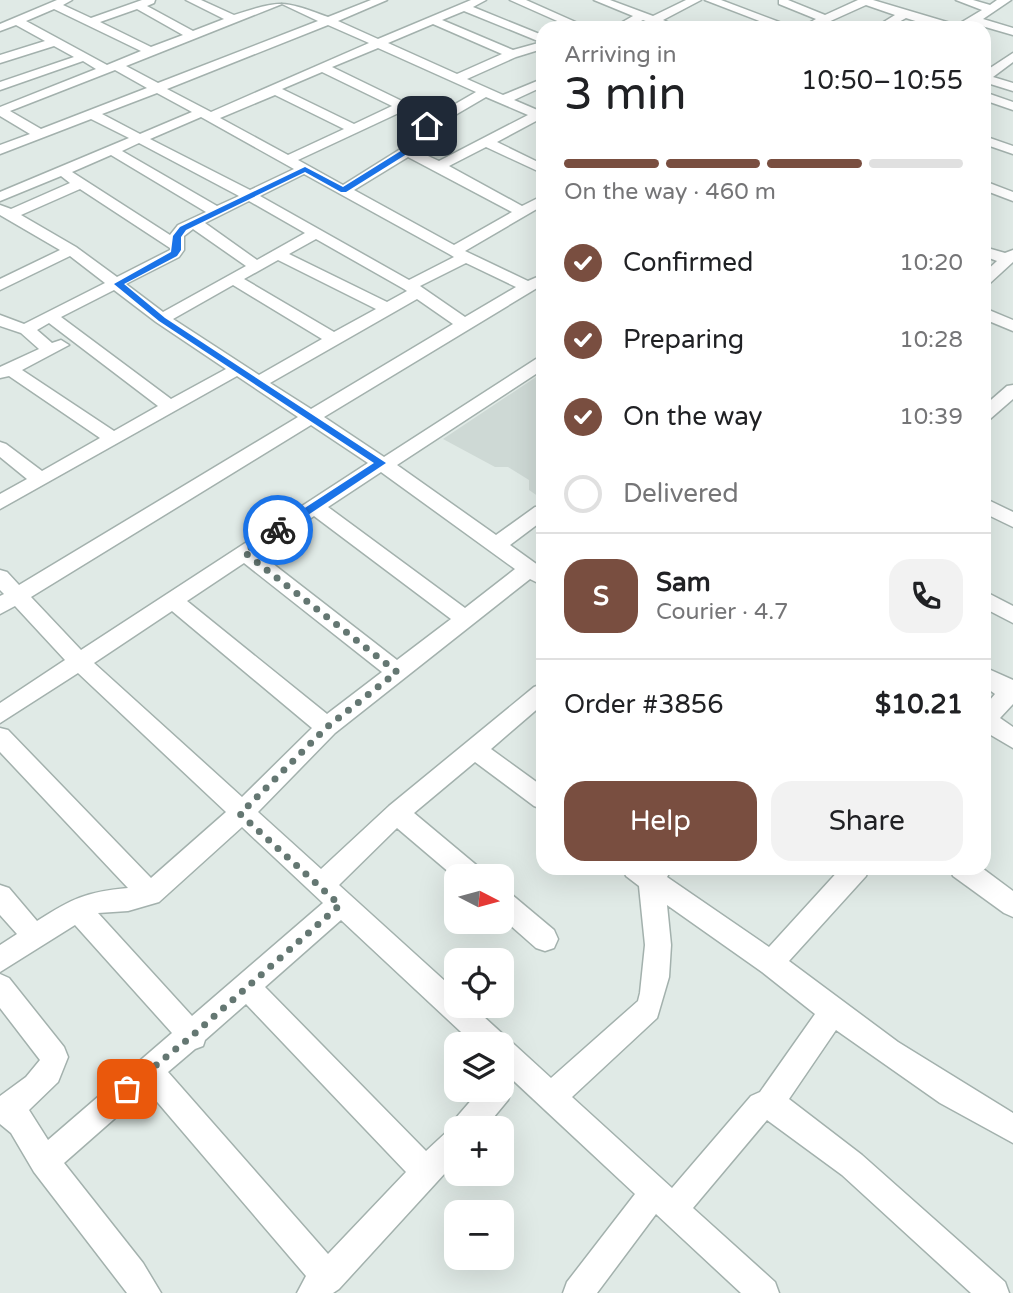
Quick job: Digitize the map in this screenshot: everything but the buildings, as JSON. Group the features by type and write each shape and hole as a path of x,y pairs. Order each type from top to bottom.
{"street":[{"path":"0,28 66,0"},
{"path":"192,0 235,20"},
{"path":"0,111 282,0 536,114"},
{"path":"0,150 381,0"},
{"path":"0,197 139,138 275,90 281,83 480,0"},
{"path":"516,0 566,21"},
{"path":"600,0 656,21"},
{"path":"639,21 695,0"},
{"path":"711,0 769,21"},
{"path":"822,21 867,0 873,5 928,21"},
{"path":"962,0 991,9"},
{"path":"975,20 1004,0 1013,4"},
{"path":"755,16 785,1 826,19"},
{"path":"92,22 146,2 170,23 194,36"},
{"path":"54,5 92,22 139,35 170,23"},
{"path":"464,7 536,37"},
{"path":"8,11 84,57 159,89 208,114 459,254 536,282"},
{"path":"893,21 905,15"},
{"path":"432,20 512,54"},
{"path":"991,25 1013,32"},
{"path":"139,35 150,52"},
{"path":"0,59 56,41"},
{"path":"458,78 512,54 536,48"},
{"path":"0,86 84,57"},
{"path":"991,72 1013,57"},
{"path":"322,66 402,106 438,119"},
{"path":"991,79 1013,87"},
{"path":"504,99 536,86"},
{"path":"275,90 355,129"},
{"path":"344,190 424,140 427,126 486,91"},
{"path":"1007,104 1013,93"},
{"path":"290,159 402,106"},
{"path":"0,111 42,135"},
{"path":"93,115 220,179 247,197 413,289 464,324"},
{"path":"439,166 536,118"},
{"path":"487,142 536,166"},
{"path":"991,142 1013,150"},
{"path":"112,150 218,213"},
{"path":"407,152 439,166 521,211"},
{"path":"26,329 174,254 177,250 175,245 178,232 305,169"},
{"path":"62,171 175,245"},
{"path":"5,212 81,183"},
{"path":"991,190 1013,197"},
{"path":"259,382 386,308 459,254 536,203"},
{"path":"0,960 77,909 96,902 128,900 150,894 240,814 327,727 465,619 536,573 382,464 162,319 71,250 5,212"},
{"path":"195,223 258,267"},
{"path":"162,319 314,234"},
{"path":"0,284 71,250"},
{"path":"991,253 1010,257"},
{"path":"276,254 386,308"},
{"path":"991,275 1010,257"},
{"path":"235,280 334,339"},
{"path":"10,601 464,324 536,284"},
{"path":"991,316 1013,326"},
{"path":"51,317 170,407"},
{"path":"0,320 26,329 50,350"},
{"path":"5,372 78,338"},
{"path":"0,714 314,506 536,367"},
{"path":"0,502 238,369"},
{"path":"5,372 112,438"},
{"path":"991,409 1013,390"},
{"path":"0,448 40,479"},
{"path":"314,506 465,619"},
{"path":"991,509 1013,520"},
{"path":"495,546 536,516"},
{"path":"244,552 397,672"},
{"path":"0,577 10,601 80,662 240,814 481,1032"},
{"path":"173,600 327,727"},
{"path":"991,602 1013,615"},
{"path":"991,680 1012,690 991,712"},
{"path":"44,1162 247,987 330,895 397,813 536,697"},
{"path":"991,725 1013,739"},
{"path":"0,737 150,894"},
{"path":"475,750 536,795"},
{"path":"397,813 457,864"},
{"path":"552,1096 648,1009 654,993 658,939 649,875"},
{"path":"653,875 832,1012 972,1108 1013,1129"},
{"path":"771,963 851,875"},
{"path":"972,875 1013,905"},
{"path":"0,896 35,937"},
{"path":"77,909 193,1035"},
{"path":"514,912 545,939"},
{"path":"0,987 54,1057 53,1066 47,1075 4,1110 25,1128 44,1162 146,1293"},
{"path":"247,987 427,1173"},
{"path":"768,1105 832,1012"},
{"path":"148,1070 320,1285 444,1154"},
{"path":"514,1072 552,1096 764,1293"},
{"path":"476,1116 488,1102"},
{"path":"578,1293 664,1200 761,1107 768,1105 796,1120 843,1158 995,1293"}],"shaded area":[{"path":"536,377 536,495 529,490 529,480 508,467 495,467 443,439"}],"way so far":[{"path":"127,1089 193,1035 340,905 240,814 327,727 397,672 244,552 278,530"}],"route":[{"path":"278,530 381,463 162,319 118,284 174,254 177,250 175,245 178,232 183,228 305,169 344,190 424,140 427,126"}]}
